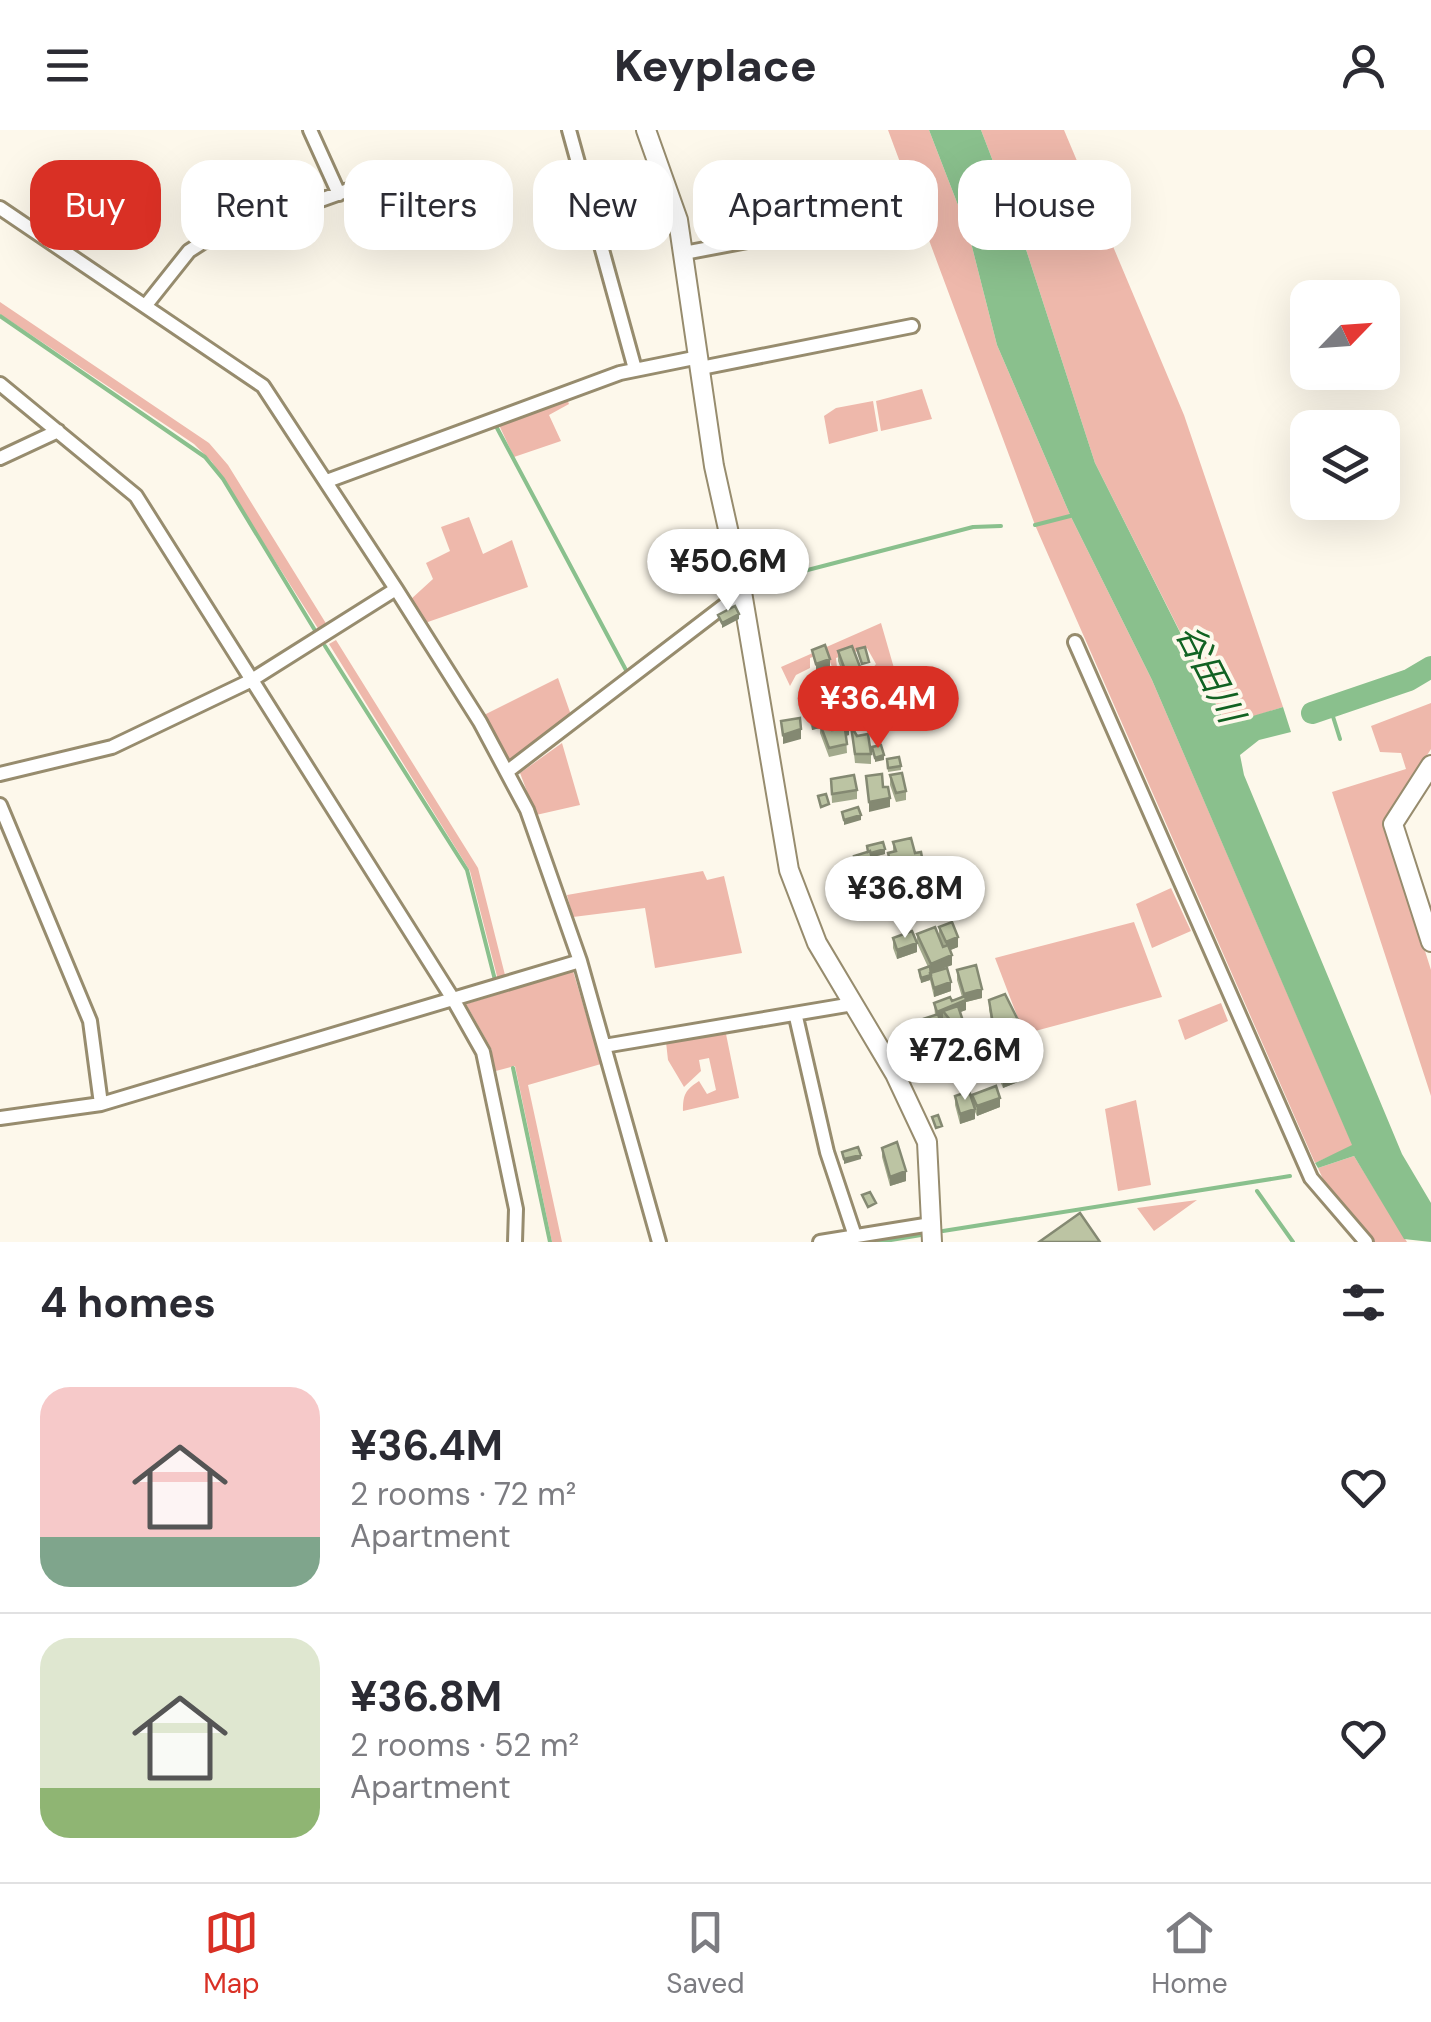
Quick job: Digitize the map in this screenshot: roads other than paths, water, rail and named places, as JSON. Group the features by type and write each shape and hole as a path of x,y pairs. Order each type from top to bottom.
{"street":[{"path":"310,130 339,194"},
{"path":"569,130 636,369"},
{"path":"646,130 678,220 714,466 742,592 789,870 811,930 896,1074 928,1142 932,1172 928,1237 856,1236 820,1242"},
{"path":"146,305 188,251 203,242 344,192"},
{"path":"0,208 263,386 396,589 508,771 537,837 580,962 659,1242"},
{"path":"684,254 705,250"},
{"path":"327,481 636,369 912,326"},
{"path":"0,384 136,496 453,999 482,1052 516,1210 515,1242"},
{"path":"0,458 58,431"},
{"path":"0,774 112,747 250,681 396,589"},
{"path":"508,771 742,592"},
{"path":"1076,642 1311,1178 1366,1242"},
{"path":"1431,765 1393,824 1431,942"},
{"path":"0,806 90,1021 101,1104"},
{"path":"0,1118 101,1104 580,962"},
{"path":"604,1046 796,1017 854,1004"},
{"path":"796,1017 826,1152 856,1236"}],"waterway":[{"path":"0,316 205,457 223,479 316,632"},
{"path":"497,428 627,672 731,592"},
{"path":"1035,525 1074,515"},
{"path":"754,584 973,527 1001,526"},
{"path":"325,646 467,870 495,980"},
{"path":"1312,713 1409,680 1431,667"},
{"path":"1330,707 1340,739"},
{"path":"513,1068 550,1242"},
{"path":"943,1231 1290,1176"},
{"path":"1257,1191 1293,1242"},
{"path":"879,1242 921,1235"}],"water label":[{"name":"谷田川","path":"1210,673"}]}
